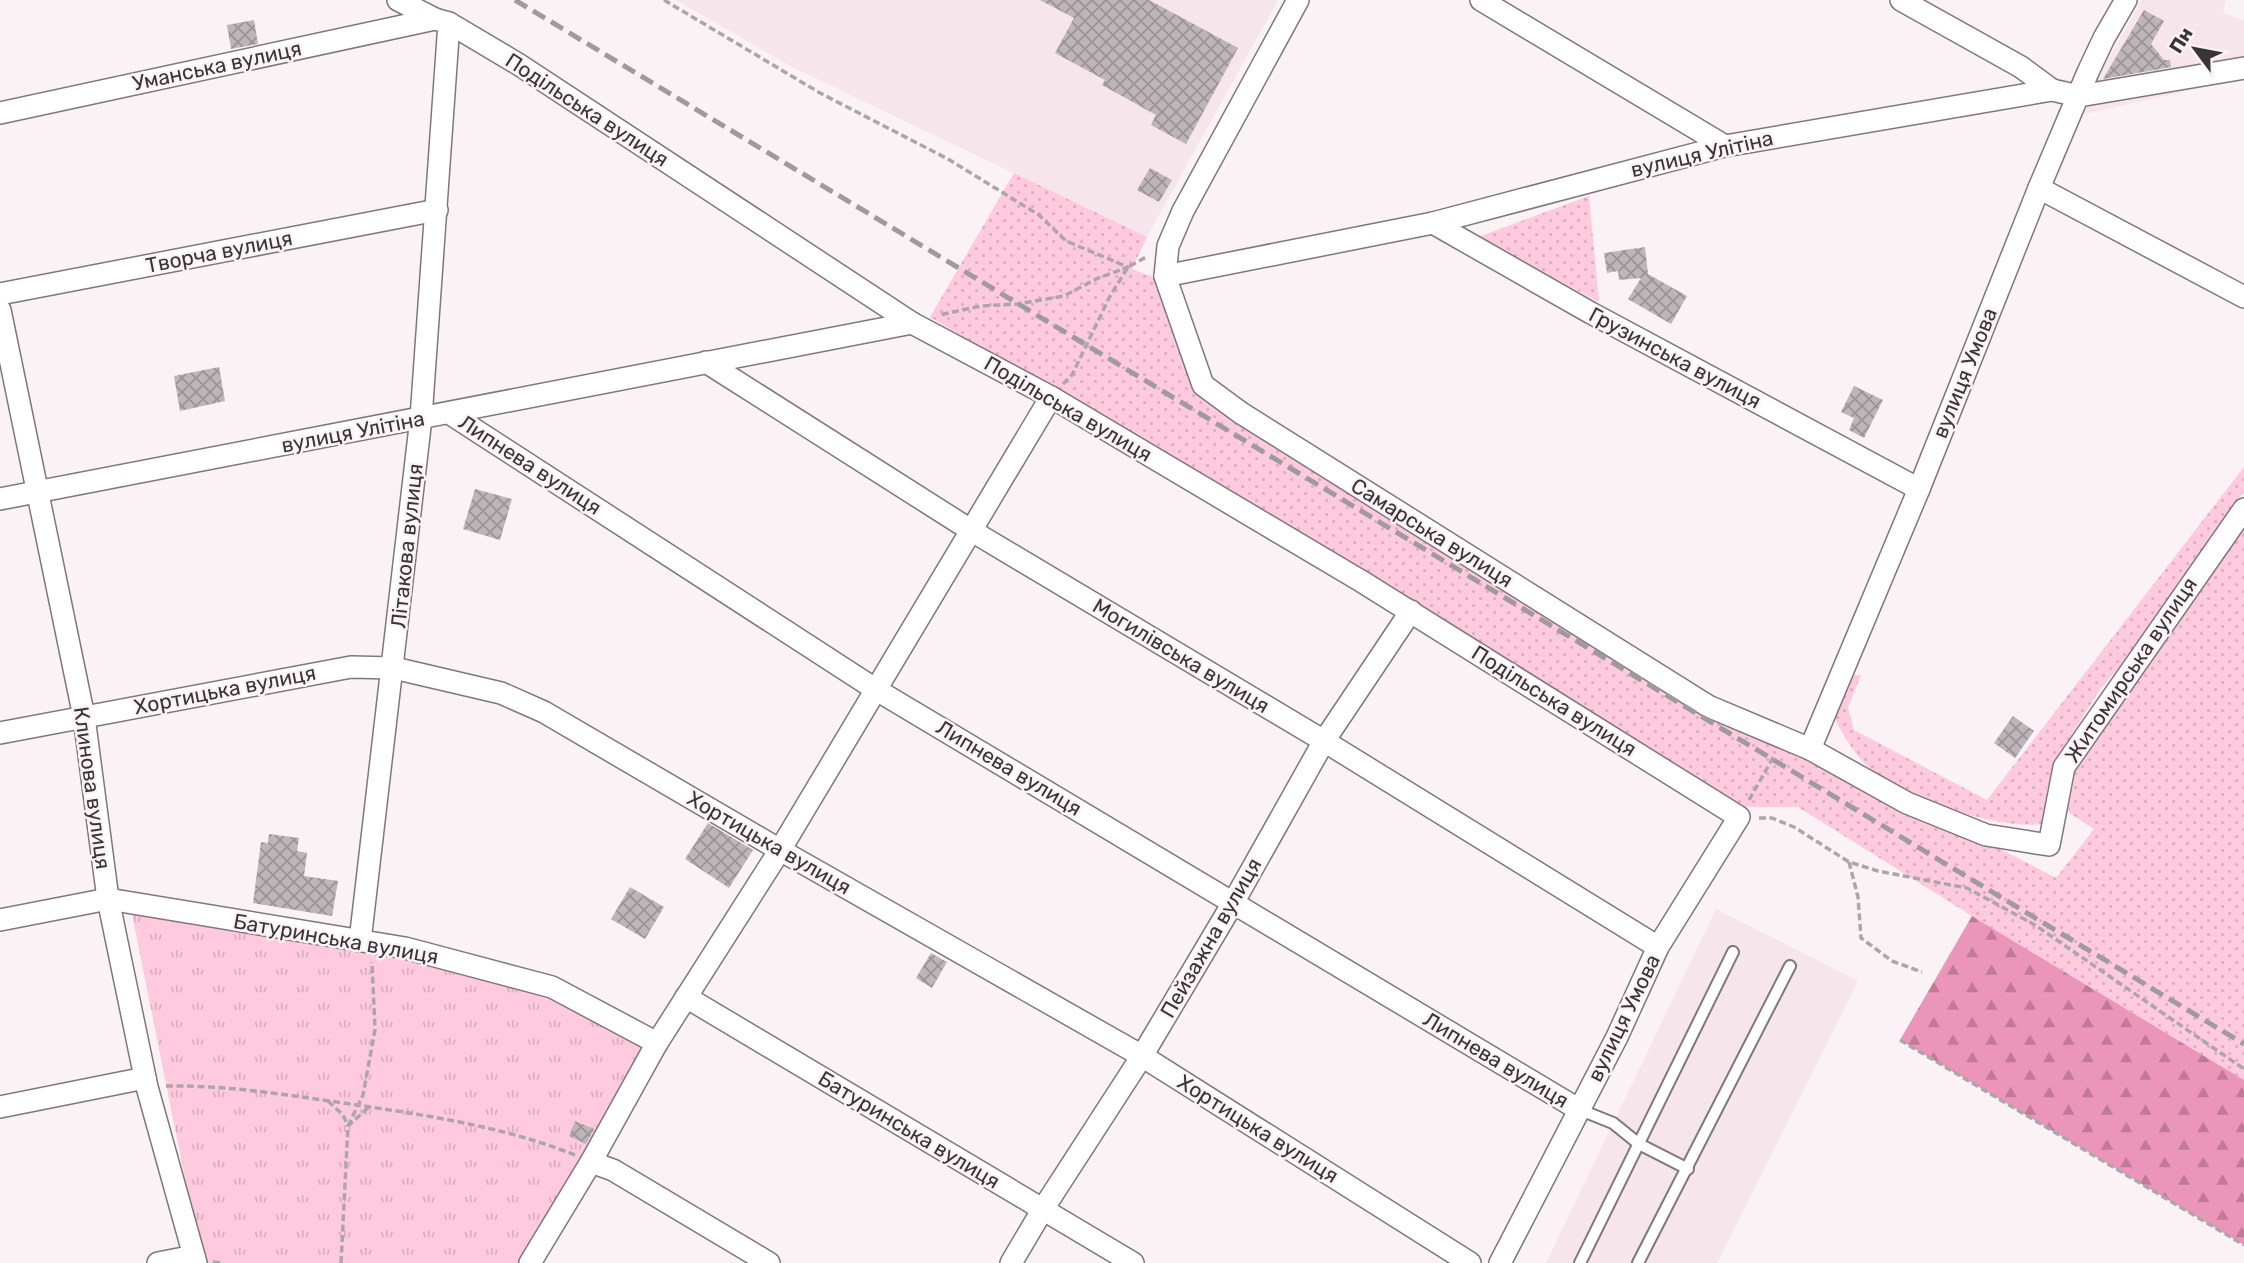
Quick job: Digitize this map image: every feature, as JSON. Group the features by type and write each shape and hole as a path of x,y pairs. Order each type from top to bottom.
{"street":[{"name":"Подільська вулиця","path":"398,0 442,21 518,64 912,323 1051,397 1410,611 1739,817"},
{"name":"Самарська вулиця","path":"1298,0 1183,211 1168,246 1165,276 1203,384 1241,413 1708,706 1810,749 1919,808 1986,835 2049,845"},
{"path":"1481,0 1726,146"},
{"path":"1901,0 2021,67 2052,90"},
{"name":"вулиця Умова","path":"1810,749 1919,489 2039,188 2104,38 2126,0"},
{"name":"Уманська вулиця","path":"0,113 442,21"},
{"name":"Літакова вулиця","path":"366,942 421,418 437,210 442,21"},
{"name":"вулиця Улітіна","path":"1165,276 1433,223 1726,146 2052,90 2078,96 2244,68"},
{"path":"2039,188 2244,297"},
{"name":"Творча вулиця","path":"0,294 437,210"},
{"name":"Грузинська вулиця","path":"1433,223 1591,313 1919,489"},
{"name":"Клинова вулиця","path":"0,310 84,717 108,899 146,1082 195,1259"},
{"name":"вулиця Улітіна","path":"0,499 912,323"},
{"name":"Могилівська вулиця","path":"706,362 972,531 1324,741 1658,947"},
{"path":"530,1263 657,1043 780,850 1051,397"},
{"name":"Липнева вулиця","path":"449,413 875,689 1578,1109"},
{"name":"Житомирська вулиця","path":"2049,845 2064,767 2244,509"},
{"name":"Пейзажна вулиця","path":"1011,1263 1042,1209 1142,1056 1233,903 1324,741 1410,611"},
{"name":"Хортицька вулиця","path":"0,733 351,667 394,668 501,693 544,712 1142,1056 1470,1263"},
{"name":"вулиця Умова","path":"1500,1263 1616,1037 1658,947 1739,817"},
{"name":"Батуринська вулиця","path":"0,920 108,899 405,948 552,987 657,1043"},
{"name":"Батуринська вулиця","path":"686,997 1133,1263"},
{"path":"0,1107 146,1082"},
{"path":"591,1161 613,1170 769,1263"},
{"path":"158,1263 195,1259"}],"lane":[{"path":"1580,1263 1734,952"},
{"path":"1638,1263 1790,966"},
{"path":"1578,1109 1613,1123 1639,1144 1688,1169"}],"path":[{"path":"664,0 820,93 959,165 1039,215 1066,242 1128,267"},
{"path":"912,323 981,306 1017,304 1064,296 1168,246"},
{"path":"1051,397 1072,376 1109,299 1128,267"},
{"path":"1783,738 1739,817 1772,818 1794,827 1849,862 1878,871 1967,888 2035,925 2244,1069"},
{"path":"1849,862 1858,897 1861,938 1892,961 1922,972"},
{"path":"341,1263 348,1126 363,1095 375,1030 366,942"},
{"path":"1900,1040 2244,1245"},
{"path":"146,1082 327,1100 438,1117 535,1139 591,1161"},
{"path":"327,1100 343,1115 348,1126"},
{"path":"348,1126 369,1107"}],"shaded area":[{"path":"676,0 1278,0 1147,237 794,68"},
{"path":"2142,0 2226,0 2223,13 2244,21 2244,78 2076,116"},
{"path":"1716,909 1858,981 1717,1263 1546,1263"}],"green space":[{"path":"1014,173 1147,237 1132,269 1156,278 1186,368 1221,411 1780,747 1902,811 2002,850 2056,878 2094,829 2068,812 2077,762 2244,529 2244,1080 1972,916 1798,807 1744,807 930,317"},
{"path":"1589,196 1599,302 1478,237"},
{"path":"2244,467 2244,492 2212,534 2170,603 2142,642 2101,688 2060,753 2047,788 2043,824 2000,822 1949,809 1924,799 1880,776 1865,764 1850,745 1831,708 1850,675 1861,675 1848,708 1854,730 1987,800"},
{"path":"129,899 359,946 550,991 650,1046 519,1263 202,1263"},
{"path":"1972,916 2244,1080 2244,1245 1900,1040"}],"building":[{"path":"1040,0 1149,0 1238,48 1186,144 1151,125 1156,115 1102,85 1105,80 1055,53 1074,18"},
{"path":"2144,10 2164,21 2151,44 2164,60 2170,60 2171,67 2103,79"},
{"path":"254,20 258,44 231,49 227,25"},
{"path":"1150,168 1172,180 1159,202 1137,190"},
{"path":"1645,247 1648,274 1687,296 1671,324 1628,299 1641,278 1619,280 1618,271 1607,273 1604,253"},
{"path":"219,367 225,401 180,411 174,376"},
{"path":"1854,386 1883,400 1864,438 1849,430 1854,418 1841,412"},
{"path":"475,489 512,499 500,540 463,529"},
{"path":"2013,716 2034,731 2015,758 1994,743"},
{"path":"708,823 753,850 729,888 685,859"},
{"path":"269,834 299,838 297,851 307,853 304,876 338,881 332,916 253,903 261,842 268,843"},
{"path":"630,887 664,907 645,939 611,919"},
{"path":"931,953 947,962 932,988 916,978"},
{"path":"575,1121 594,1129 586,1144 569,1136"}],"railway":[{"path":"515,0 2244,1044"}]}
